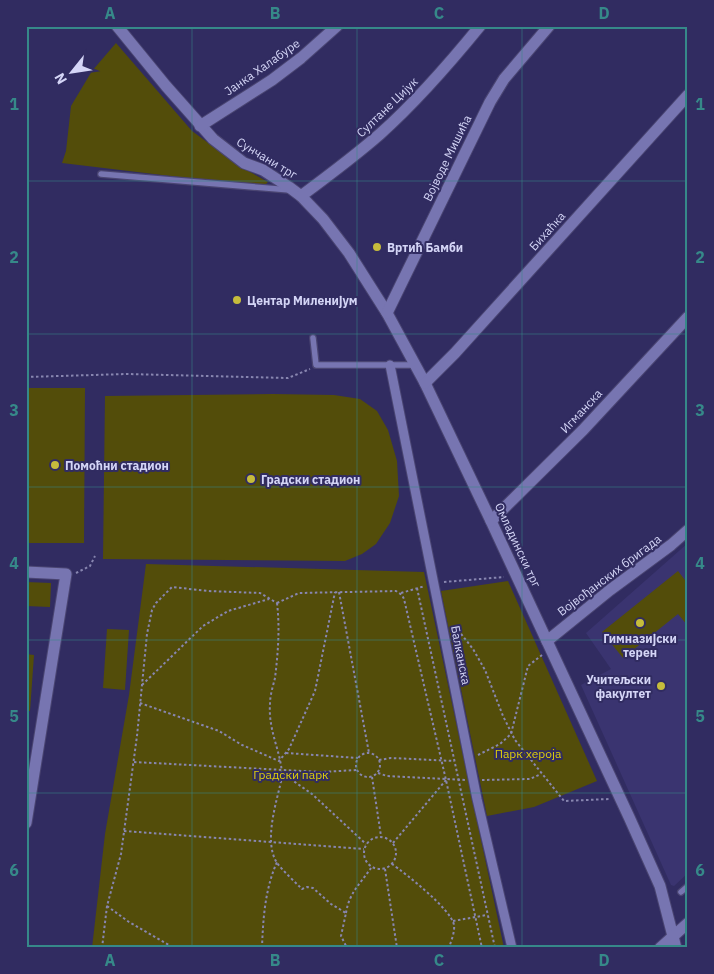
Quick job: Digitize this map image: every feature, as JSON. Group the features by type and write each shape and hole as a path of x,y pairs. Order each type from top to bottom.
{"street":[{"name":"Сунчани трг","path":"117,26 213,139 244,164 263,170 298,193"},
{"name":"Јанка Халабуре","path":"200,126 272,80 302,58 337,26"},
{"name":"Султане Цијук","path":"298,193 362,150 398,118 442,72 480,26"},
{"name":"Војводе Мишића","path":"387,313 478,123 504,79 549,26"},
{"name":"Бихаћка","path":"425,383 455,353 688,95"},
{"name":"Омладински трг","path":"298,193 336,234 387,313 425,383 492,520 660,886 676,948"},
{"name":"Игманска","path":"492,520 583,430 688,317"},
{"name":"Балканска","path":"390,365 473,780 512,948"},
{"name":"Војвођанских бригада","path":"549,646 610,590 671,545 688,530"},
{"path":"26,572 66,574 26,823"},
{"path":"660,948 688,923"}],"lane":[{"name":"Сунчани трг","path":"101,174 298,193"},
{"path":"313,338 316,364 415,364"},
{"path":"681,892 688,886"}],"path":[{"path":"26,377 126,374 288,378 308,370 316,364"},
{"path":"66,574 79,572 90,566 95,556"},
{"path":"399,593 434,583 517,576"},
{"path":"102,948 107,906 121,854 140,703 146,634 152,610 156,603 172,587 208,591 260,593 276,604 279,622 275,677 270,704 271,733 282,772 271,826 272,850 277,862 302,889 307,887 313,888 331,904 346,913"},
{"path":"417,588 495,948"},
{"path":"276,604 299,593 396,591 404,599 442,761 482,948"},
{"path":"279,761 286,753 315,691 335,592"},
{"path":"340,592 369,753"},
{"path":"142,685 203,626 228,611 269,599"},
{"path":"442,624 458,630 474,649 511,734 564,801 603,800 620,796"},
{"path":"469,757 495,747 505,741 511,734 528,666 549,646"},
{"path":"140,703 219,731 242,745 279,761"},
{"path":"286,753 358,758 369,753 379,760 378,773 372,777 361,776 356,770 358,758"},
{"path":"379,760 390,758 454,761"},
{"path":"133,762 282,772 356,770"},
{"path":"282,772 312,794 366,844"},
{"path":"378,773 387,776 458,781 530,779 542,774"},
{"path":"372,777 381,836"},
{"path":"393,843 446,780"},
{"path":"124,831 364,849"},
{"path":"376,837 387,838 393,843 397,851 392,864 385,869 372,867 365,860 364,849 366,844 376,837"},
{"path":"262,948 263,921 269,881 277,862"},
{"path":"392,864 404,872 448,912 453,921 454,932 448,948"},
{"path":"347,948 341,936 348,901 372,867"},
{"path":"385,869 397,948"},
{"path":"107,906 129,922 174,948"},
{"path":"453,921 488,915"}],"shaded area":[{"path":"688,543 688,873 674,886 671,885 581,685 611,669 586,633"}],"green space":[{"path":"116,43 192,131 241,167 268,182 263,187 62,163 66,151 71,106 92,71"},
{"name":"Помоћни стадион","path":"26,388 85,388 84,543 26,543"},
{"name":"Градски стадион","path":"334,395 360,399 377,411 388,430 397,461 399,496 390,523 376,544 362,554 345,561 103,559 105,396"},
{"name":"Градски парк","path":"146,564 424,572 504,948 92,948 105,834 129,695"},
{"name":"Гимназијски терен","path":"678,571 688,584 688,626 678,614 623,658 602,632"},
{"name":"Парк хероја","path":"508,581 597,781 534,807 487,816 441,591"},
{"path":"26,582 51,583 50,607 26,606"},
{"path":"107,629 129,630 125,690 103,688"},
{"path":"26,654 34,655 30,711 26,711"}],"place":[{"name":"Вртић Бамби","path":"377,247"},
{"name":"Центар Миленијум","path":"237,300"},
{"name":"Помоћни стадион","path":"55,465"},
{"name":"Градски стадион","path":"251,479"},
{"name":"Гимназијски терен","path":"640,623"},
{"name":"Учитељски факултет","path":"661,686"}]}
